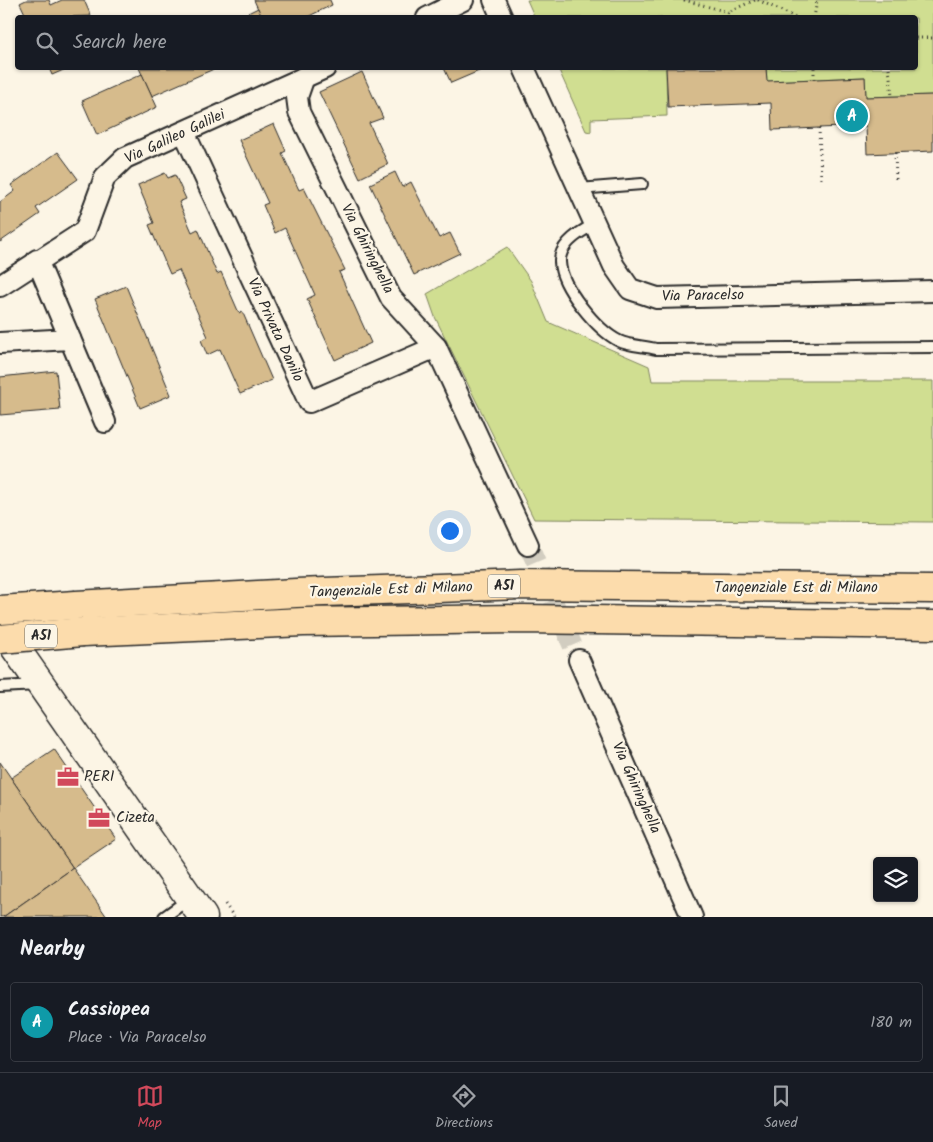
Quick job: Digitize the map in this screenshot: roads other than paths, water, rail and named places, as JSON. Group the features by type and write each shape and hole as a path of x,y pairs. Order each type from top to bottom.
{"highway":[{"name":"Tangenziale Est di Milano","path":"0,610 76,604 296,593 520,585 933,589"},
{"name":"Tangenziale Est di Milano","path":"0,640 82,632 304,622 523,619 933,624"}],"street":[{"path":"434,15 464,0"},
{"path":"494,0 501,15"},
{"name":"Via Galileo Galilei","path":"0,286 37,260 85,231 105,177 125,158 320,70"},
{"name":"Via Paracelso","path":"525,70 614,266 630,289 657,298 933,291"},
{"name":"Via Ghiringhella","path":"304,77 297,97 299,112 391,298 436,347 528,545"},
{"name":"Via Privata Danilo","path":"184,132 309,402 436,347"},
{"path":"37,260 105,422"},
{"path":"0,343 70,339"},
{"path":"0,626 196,908"},
{"name":"Via Ghiringhella","path":"579,660 692,917"}],"lane":[{"path":"579,189 642,184"},
{"path":"595,224 581,231 565,246 560,262 568,286 595,324 619,341 656,349 933,347"},
{"path":"0,687 41,685"},
{"path":"164,917 196,908"}],"tunnel":[{"path":"528,545 579,660"}],"place":[{"name":"Cassiopea","path":"852,116"},
{"name":"PERI","path":"68,777"},
{"name":"Cizeta","path":"99,818"}]}
